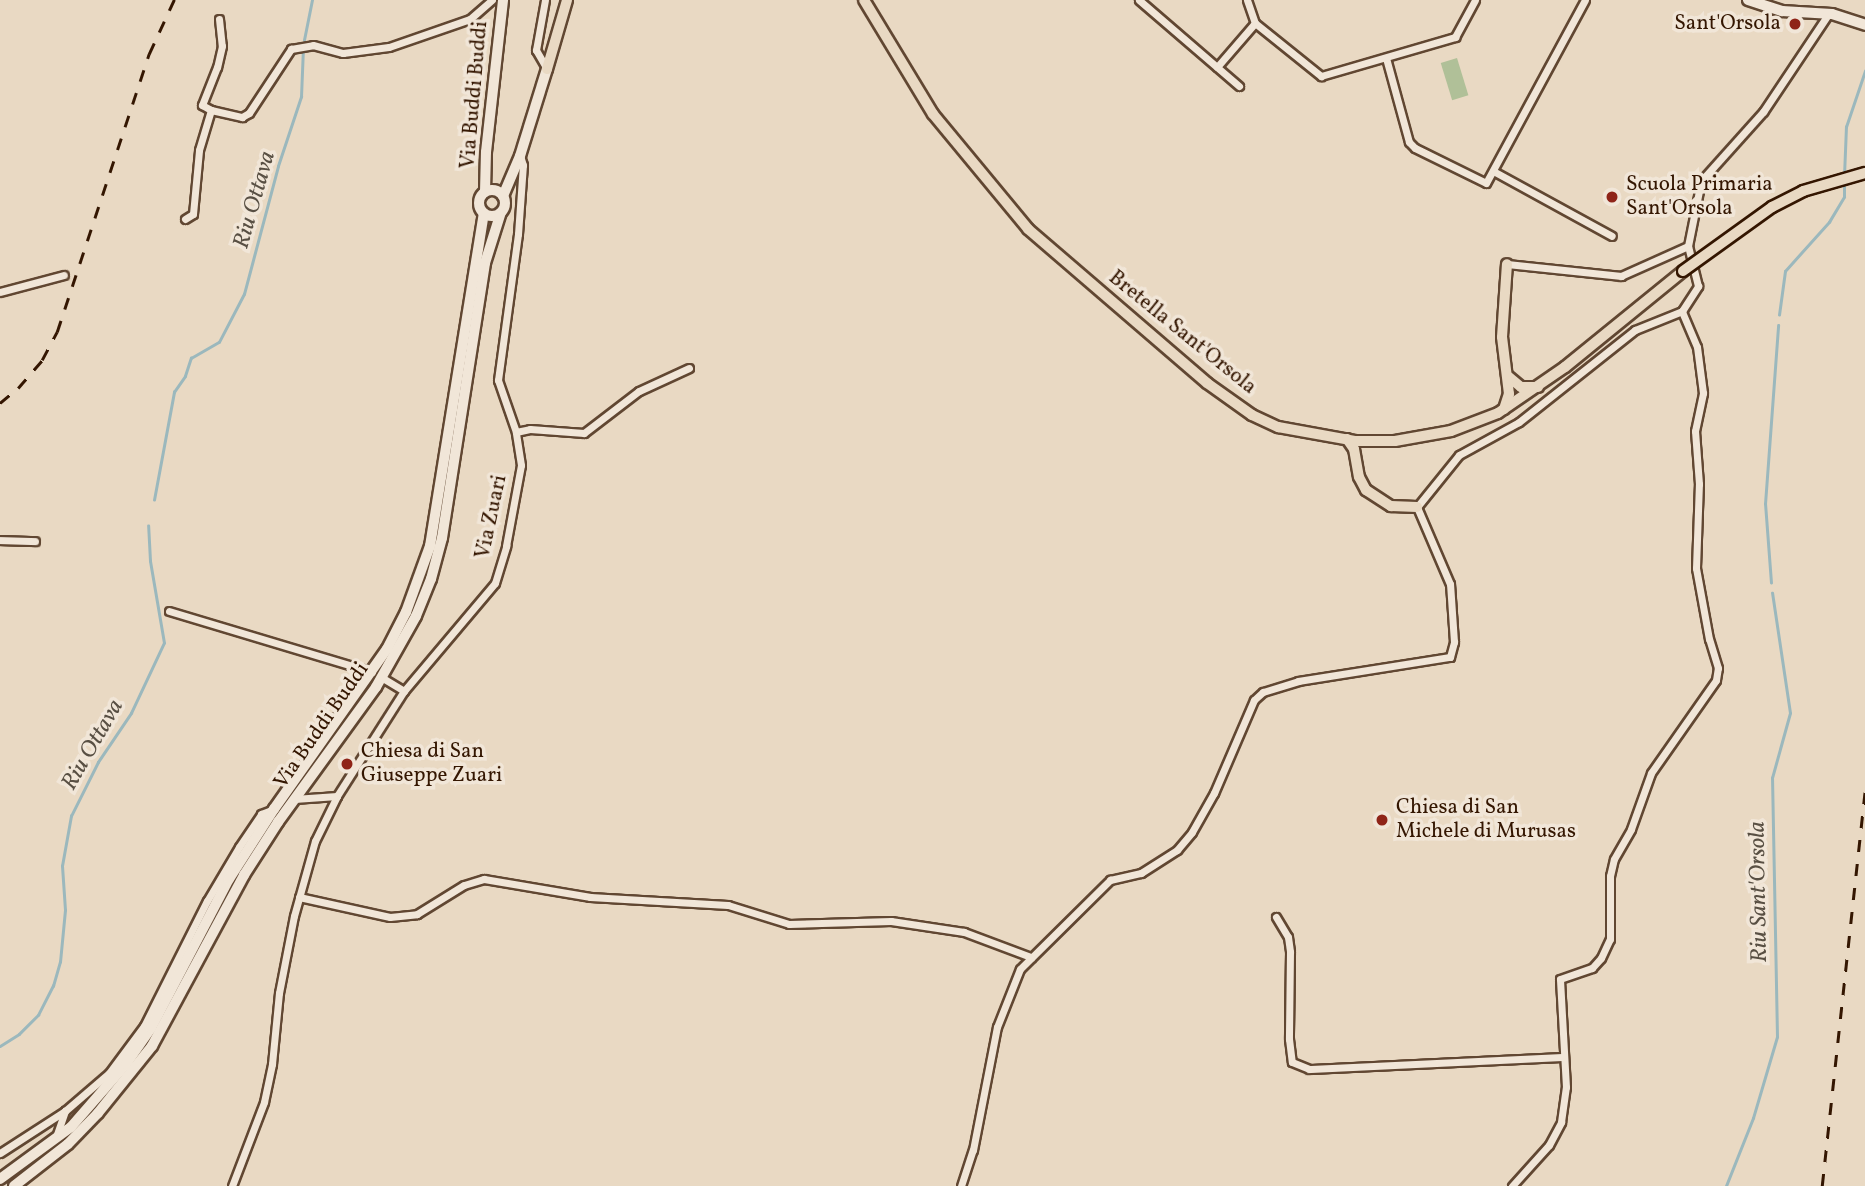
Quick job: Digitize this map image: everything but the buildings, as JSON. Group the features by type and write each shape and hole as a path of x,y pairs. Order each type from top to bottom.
{"main road":[{"name":"Via Buddi Buddi","path":"485,192 486,152 503,0"},
{"path":"547,69 567,0"},
{"name":"Bretella Sant'Orsola","path":"864,0 933,114 1028,229 1059,258 1207,383 1252,415 1278,427 1346,439 1395,441 1451,431 1504,409 1538,387 1683,271 1772,207 1803,191 1865,173"},
{"path":"1748,0 1782,11 1829,13 1865,25"},
{"name":"Via Buddi Buddi","path":"503,196 520,156 547,69"},
{"path":"493,190 503,196 505,204 501,212 491,216 484,212 480,202 485,192 493,190"},
{"name":"Via Buddi Buddi","path":"0,1179 54,1140 103,1093 151,1028 229,879 274,809 377,675 406,612 430,546 449,440 476,246 484,212"},
{"name":"Via Buddi Buddi","path":"14,1186 68,1144 91,1121 152,1046 244,875 416,616 442,538 486,262 501,212"},
{"path":"1504,409 1510,377 1502,337 1507,264"},
{"path":"1510,377 1521,387 1538,387"},
{"path":"1346,439 1354,449 1361,482 1373,494 1391,506 1417,507"},
{"path":"1358,466 1364,449 1372,441"}],"street":[{"path":"219,19 222,46 218,67 201,101 211,110 242,117 249,113 291,49 313,46 343,53 389,47 470,19 492,0"},
{"path":"545,0 536,50 547,69"},
{"path":"1139,0 1239,86"},
{"path":"1247,0 1255,23 1321,76 1455,37 1475,0"},
{"path":"1386,58 1406,133 1415,148 1486,183 1495,172 1585,0"},
{"path":"961,1186 973,1150 996,1027 1020,969 1110,880 1141,873 1177,850 1192,832 1214,793 1254,700 1263,692 1299,680 1450,657 1454,642 1450,584 1417,507 1459,455 1519,422 1635,330 1682,311 1698,286 1688,246 1701,181 1763,112 1829,13"},
{"path":"1217,67 1255,23"},
{"path":"185,219 192,214 199,150 211,110"},
{"name":"Via Zuari","path":"232,1186 267,1089 279,993 299,897 315,841 337,796 404,691 495,583 506,546 521,465 516,432 498,380 518,234 523,165 520,156"},
{"path":"1495,172 1612,236"},
{"path":"1507,264 1621,276 1688,246"},
{"path":"0,292 64,275"},
{"path":"1512,1186 1549,1145 1561,1122 1566,1087 1560,979 1592,968 1601,958 1610,939 1610,876 1614,859 1631,830 1651,773 1716,680 1718,668 1709,639 1696,568 1699,484 1695,431 1703,393 1697,347 1682,311"},
{"path":"516,432 530,429 584,433 639,391 689,368"},
{"path":"0,540 35,541"},
{"path":"169,611 377,675 404,691"},
{"path":"294,799 337,796"},
{"path":"0,1153 65,1111 109,1073 144,1026 207,901 261,814 274,809"},
{"path":"299,897 390,917 416,914 464,885 484,880 590,897 728,905 789,924 891,921 964,932 1031,957"},
{"path":"1276,917 1287,937 1290,953 1289,1039 1292,1062 1309,1069 1564,1057"},
{"path":"54,1140 65,1111"}],"green space":[{"path":"1457,58 1468,95 1452,100 1441,63"}],"waterway":[{"name":"Riu Ottava","path":"304,40 312,0"},
{"name":"Riu Ottava","path":"154,500 174,392 185,376 191,358 219,342 244,294 278,166 301,97 303,48"},
{"name":"Riu Sant'Orsola","path":"1844,176 1846,127 1865,71"},
{"name":"Riu Sant'Orsola","path":"1779,315 1785,271 1829,222 1844,197 1844,183"},
{"name":"Riu Sant'Orsola","path":"1771,583 1765,504 1778,325"},
{"name":"Riu Ottava","path":"0,1046 19,1034 38,1015 53,986 60,962 65,910 62,866 71,816 98,762 131,713 164,643 150,561 148,526"},
{"name":"Riu Sant'Orsola","path":"1726,1186 1753,1118 1777,1037 1772,778 1790,713 1772,593"}],"railway":[{"path":"0,403 18,388 42,360 57,332 149,54 174,0"},
{"path":"1822,1186 1865,792"}],"place":[{"name":"Sant'Orsola","path":"1795,24"},
{"name":"Scuola Primaria Sant'Orsola","path":"1612,197"},
{"name":"Chiesa di San Giuseppe Zuari","path":"347,764"},
{"name":"Chiesa di San Michele di Murusas","path":"1382,820"}]}
